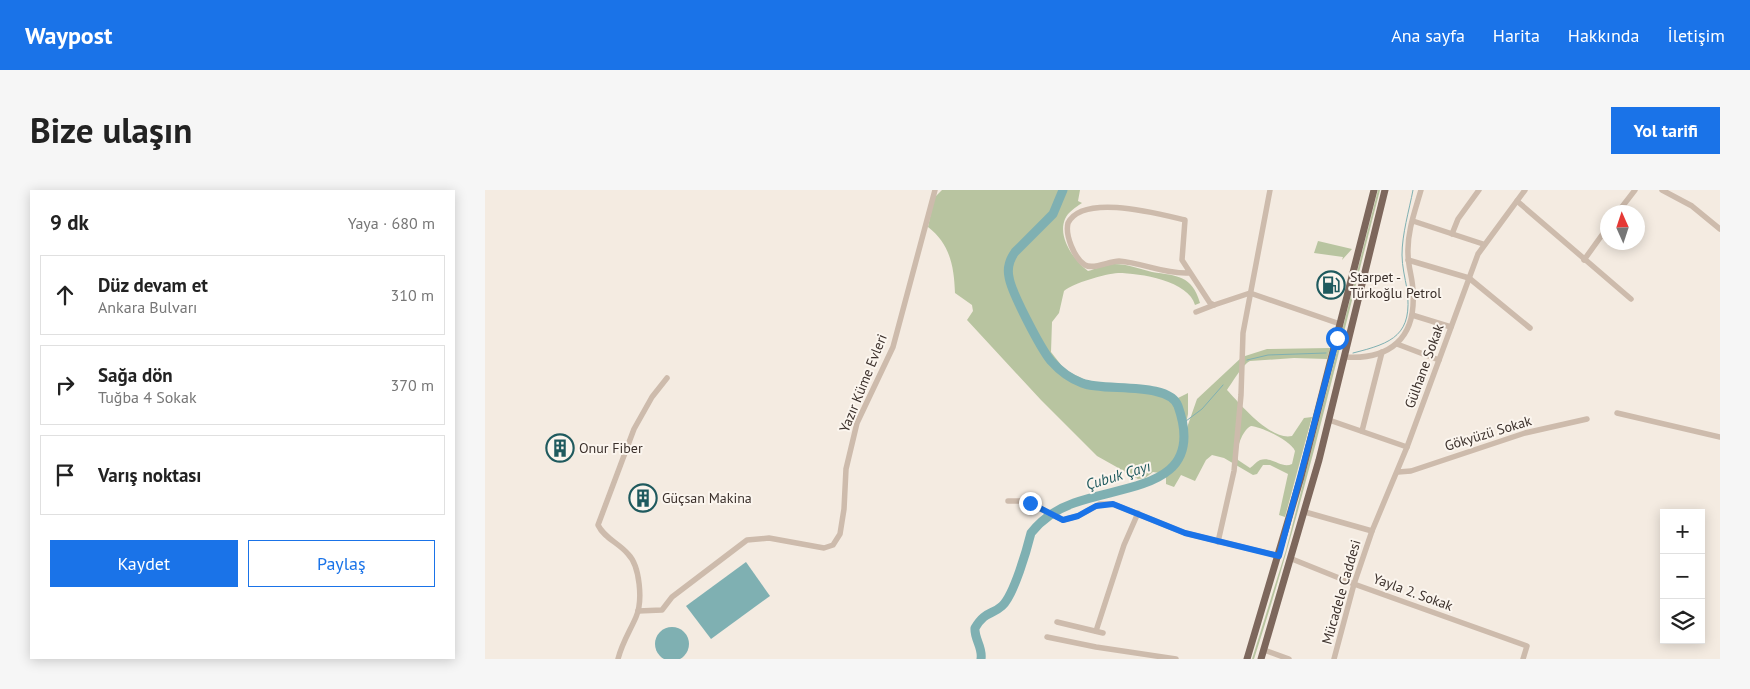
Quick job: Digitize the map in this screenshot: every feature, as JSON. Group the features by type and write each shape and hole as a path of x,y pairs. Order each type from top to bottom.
{"main road":[{"path":"1247,659 1279,556 1341,324 1373,190"},
{"path":"1261,659 1305,512 1385,190"}],"street":[{"name":"Yazır Küme Evleri","path":"638,612 661,610 677,593 747,540 769,538 824,548 836,541 841,524 846,469 857,423 893,347 935,190"},
{"path":"1218,542 1234,471 1241,395 1243,333 1271,190"},
{"path":"1345,357 1364,356 1382,352 1397,344 1408,329 1412,315 1414,293 1408,260 1413,221 1421,190"},
{"path":"1452,234 1458,219 1479,190"},
{"name":"Gülhane Sokak","path":"1372,531 1398,472 1483,244 1525,190"},
{"path":"1623,205 1635,190"},
{"path":"1662,190 1692,206 1720,229"},
{"path":"1517,201 1631,299"},
{"path":"1189,273 1163,271 1119,261 1094,266 1085,265 1075,254 1067,227 1070,219 1080,210 1097,207 1124,209 1185,220 1181,255 1204,298 1214,305"},
{"path":"1413,221 1483,244"},
{"path":"1584,260 1600,238"},
{"path":"1408,260 1469,278 1530,328"},
{"path":"1196,312 1250,293 1341,324"},
{"path":"1412,315 1451,327"},
{"path":"1397,344 1439,360"},
{"path":"1362,431 1382,352"},
{"path":"618,659 624,639 638,612 638,572 628,553 606,536 597,525 634,429 652,397 667,378"},
{"path":"1617,413 1720,436"},
{"name":"Gökyüzü Sokak","path":"1398,472 1411,471 1525,433 1587,419"},
{"path":"1329,420 1407,447"},
{"path":"1008,501 1025,501 1060,520 1071,519 1104,504 1117,505 1175,530 1279,556"},
{"path":"1305,512 1372,531"},
{"path":"1096,631 1124,545 1138,513"},
{"name":"Mücadele Caddesi","path":"1334,659 1354,584 1372,531"},
{"name":"Yayla 2. Sokak","path":"1292,560 1527,646 1523,659"},
{"path":"1057,622 1103,632"},
{"path":"1047,637 1096,647 1176,659"},
{"path":"1264,650 1289,659"}],"green space":[{"path":"942,190 1080,190 1078,201 1082,203 1066,216 1063,234 1073,255 1088,271 1107,265 1119,264 1176,276 1188,282 1197,294 1200,303 1195,305 1191,297 1184,290 1174,284 1150,277 1118,273 1089,279 1064,291 1059,313 1052,322 1051,352 1065,370 1093,384 1154,389 1178,398 1188,393 1188,414 1182,442 1197,399 1242,357 1267,349 1330,348 1327,359 1294,358 1250,361 1227,390 1266,428 1284,436 1292,436 1304,418 1312,417 1285,517 1279,515 1288,474 1270,465 1263,465 1257,474 1253,475 1224,458 1212,455 1206,460 1195,481 1181,475 1174,487 1166,484 1166,474 1153,472 1145,478 1138,479 1097,456 1041,400 967,320 973,311 972,305 955,293 952,265 946,248 928,227 934,198","holes":["1251,426 1276,435 1292,447 1295,451 1292,464 1284,465 1264,459 1250,468 1238,460 1237,451 1242,436"]},
{"path":"1378,190 1380,190 1305,484 1272,601 1254,659 1252,659 1286,550"},
{"path":"1318,241 1352,249 1342,260 1343,257 1314,253"}],"water":[{"path":"746,562 770,596 711,639 686,606"},
{"path":"672,627 684,632 689,644 684,656 672,661 660,656 655,644 660,632"}],"waterway":[{"name":"Çubuk Çayı","path":"981,659 981,651 975,628 982,619 1002,606 1007,600 1019,571 1031,533 1035,528 1050,515 1068,505 1137,486 1156,478 1172,468 1181,453 1184,433 1178,406 1172,398 1149,390 1092,386 1069,377 1046,355 1015,295 1008,274 1012,258 1015,252 1053,214 1063,190"},
{"path":"1353,353 1389,340 1403,327 1407,317 1407,289 1402,247 1413,190"},
{"path":"1247,360 1268,355 1326,353"},
{"path":"1182,424 1202,409 1223,385"}],"place":[{"name":"Starpet - Türkoğlu Petrol","path":"1331,285"},
{"name":"Onur Fiber","path":"560,448"},
{"name":"Güçsan Makina","path":"643,498"}],"route":[{"path":"1030,503 1060,520 1071,519 1100,504 1117,505 1130,509 1166,527 1185,533 1279,556 1337,338"}]}
